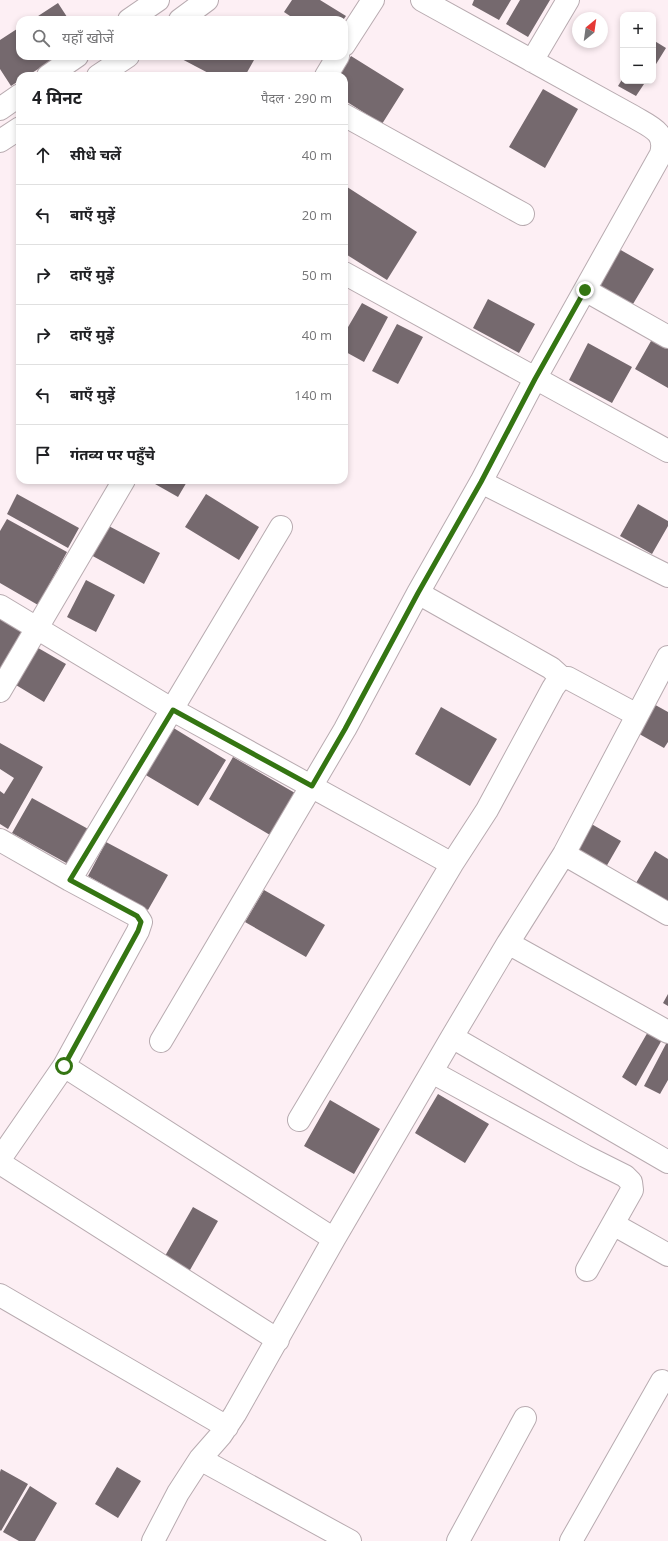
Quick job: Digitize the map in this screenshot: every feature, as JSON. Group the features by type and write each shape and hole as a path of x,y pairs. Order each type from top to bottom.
{"street":[{"path":"135,16 158,0"},
{"path":"185,16 207,0"},
{"path":"348,39 373,0"},
{"path":"161,1041 345,729 418,593 481,482 535,379 661,154 663,139 653,128 422,0"},
{"path":"532,61 568,0"},
{"path":"54,72 71,60"},
{"path":"104,72 122,60"},
{"path":"328,72 336,60"},
{"path":"0,109 16,98"},
{"path":"348,117 523,214"},
{"path":"0,141 16,131"},
{"path":"348,275 668,451"},
{"path":"585,290 668,337"},
{"path":"481,482 668,576"},
{"path":"0,691 122,484"},
{"path":"70,880 281,527"},
{"path":"418,593 551,668 562,678"},
{"path":"0,606 37,630 173,710 452,864"},
{"path":"153,1541 178,1493 200,1459 236,1414 334,1239 452,1037 508,943 564,854 636,715 662,683 668,657"},
{"path":"299,1120 452,864 486,810 557,681 562,678 568,678 636,715"},
{"path":"0,840 137,916 141,922 138,931 64,1066 0,1159"},
{"path":"564,854 668,914"},
{"path":"508,943 668,1032"},
{"path":"452,1037 668,1162"},
{"path":"64,1066 334,1239"},
{"path":"432,1072 585,1156 625,1176 631,1182 632,1190 587,1270"},
{"path":"0,1163 278,1340"},
{"path":"613,1224 668,1255"},
{"path":"0,1295 227,1427"},
{"path":"571,1541 662,1381"},
{"path":"458,1541 526,1418"},
{"path":"200,1459 350,1541"}],"building":[{"path":"292,0 320,0 346,16 290,16 284,12"},
{"path":"474,0 511,0 499,20 472,5"},
{"path":"520,0 550,0 528,37 506,24"},
{"path":"58,3 66,16 38,16"},
{"path":"16,30 16,60 53,60 33,72 16,72 16,83 11,86 0,69 0,40"},
{"path":"656,42 666,48 656,64"},
{"path":"351,56 404,89 382,124 348,103 348,72 341,72"},
{"path":"184,60 254,60 247,72 206,72"},
{"path":"620,83 644,84 636,96 618,86"},
{"path":"543,89 578,109 545,168 509,147"},
{"path":"348,188 417,232 387,280 348,256"},
{"path":"619,249 654,269 630,309 595,288"},
{"path":"488,299 535,324 519,353 473,328"},
{"path":"362,303 388,317 364,362 348,353 348,327"},
{"path":"397,324 423,337 398,384 372,371"},
{"path":"655,334 668,341 668,388 635,369"},
{"path":"588,343 632,367 612,403 569,380"},
{"path":"155,484 186,484 178,497"},
{"path":"17,494 79,528 68,548 7,514"},
{"path":"206,494 259,527 239,560 185,527"},
{"path":"638,504 668,521 668,526 652,554 620,536"},
{"path":"7,519 67,552 38,605 0,583 0,531"},
{"path":"105,524 160,553 144,584 89,554"},
{"path":"86,580 115,595 96,632 67,617"},
{"path":"0,611 29,629 0,676"},
{"path":"33,645 66,664 44,702 11,682"},
{"path":"650,702 668,712 668,742 664,748 634,731"},
{"path":"441,707 497,739 470,786 415,754"},
{"path":"167,724 226,760 198,806 139,771"},
{"path":"0,743 43,767 8,829 0,824 0,791 4,794 14,778 0,769"},
{"path":"233,757 295,793 270,835 209,799"},
{"path":"32,798 90,830 70,865 12,833"},
{"path":"588,822 621,841 606,867 573,849"},
{"path":"106,842 168,875 148,910 88,876"},
{"path":"655,851 668,859 668,909 633,888"},
{"path":"264,890 325,925 306,957 245,922"},
{"path":"668,994 668,1006 663,1003"},
{"path":"649,1030 663,1038 636,1086 622,1077"},
{"path":"668,1040 668,1080 660,1094 644,1086"},
{"path":"438,1094 489,1124 465,1163 415,1133"},
{"path":"330,1100 380,1129 354,1174 304,1146"},
{"path":"193,1207 218,1221 186,1277 161,1263"},
{"path":"117,1467 141,1481 118,1518 95,1504"},
{"path":"1,1469 28,1484 1,1531 0,1472"},
{"path":"30,1486 57,1503 35,1541 19,1541 3,1532"}],"route":[{"path":"64,1066 108,983 138,931 141,922 140,918 137,916 70,880 173,710 312,786 481,482 535,379 585,290"}]}
